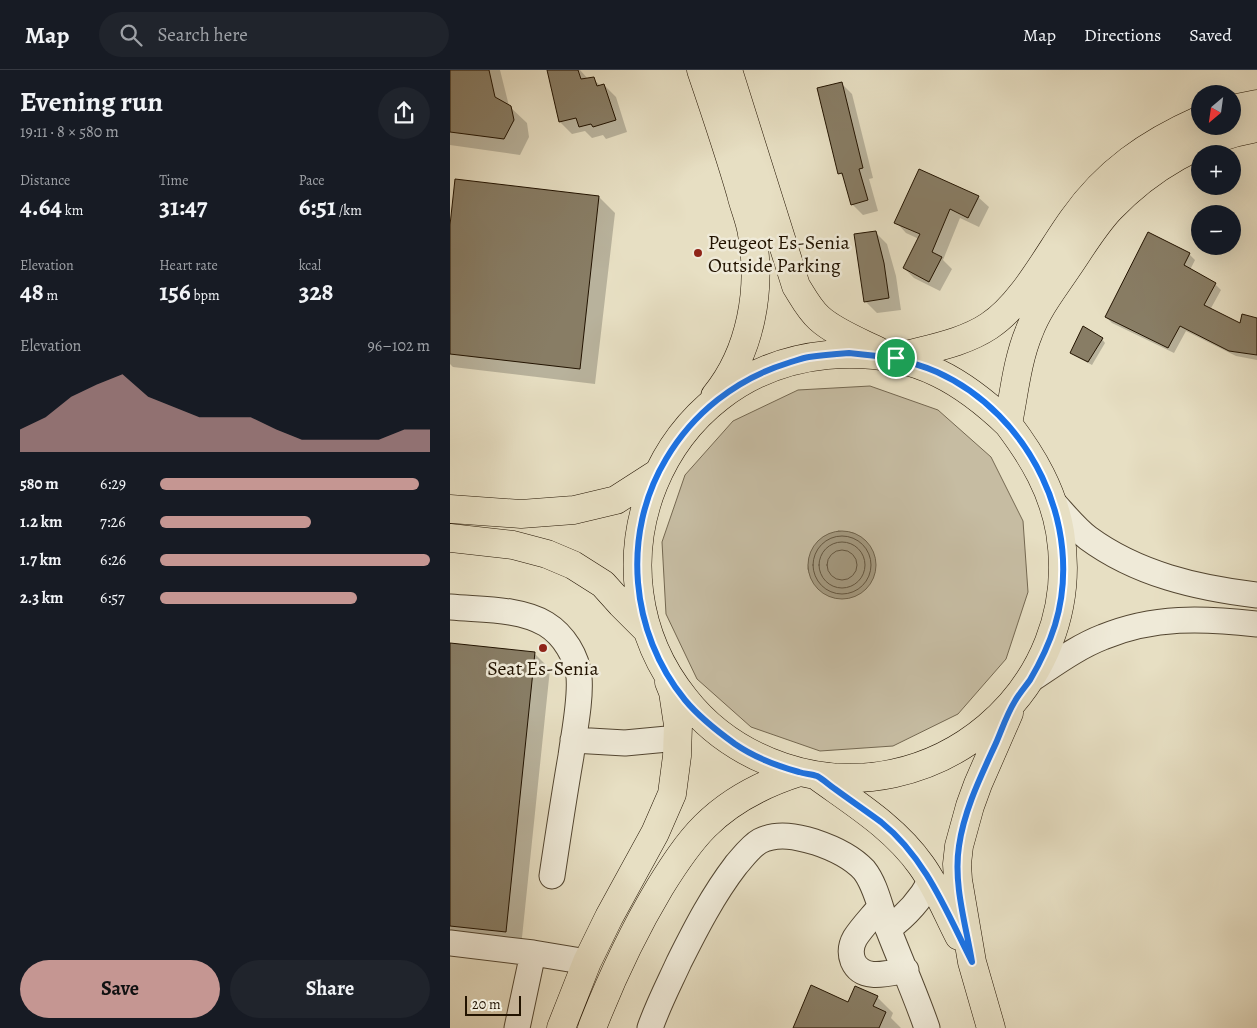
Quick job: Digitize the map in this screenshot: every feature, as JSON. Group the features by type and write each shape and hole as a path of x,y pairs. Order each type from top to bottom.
{"main road":[{"path":"561,1028 587,962 608,918 655,833 672,794 678,738 673,692 646,629 638,589 637,550 644,510 658,473 676,443 727,381 742,348 752,316 756,274 752,234 729,153 701,70"},
{"path":"728,70 796,286 807,304 820,319 842,333 893,358 937,372 976,394 1008,424 1030,454 1042,474 1053,502 1060,532 1063,563 1061,593 1055,624 1044,652 1022,690 978,784 962,830 959,846 958,880 972,962 991,1028"},
{"path":"1241,107 1257,104"},
{"path":"698,416 730,389 767,369 807,357 849,353 893,358 974,334 989,326 1002,316 1022,293 1073,218 1092,194 1114,172 1138,153 1191,124"},
{"path":"1008,424 1023,348 1037,314 1109,210 1149,174 1183,154 1211,140 1257,128"},
{"path":"450,509 521,514 574,510 616,500 658,473"},
{"path":"450,538 513,545 547,554 573,565 603,584 646,629"},
{"path":"666,672 685,700 716,730 737,745 768,761 809,774 848,778 880,776 911,770 940,758 968,743 993,724 1022,690"},
{"path":"592,1028 636,930 666,878 694,838 706,825 742,797 776,780 809,774 883,823 902,841 931,880 972,962"}],"street":[{"path":"1053,502 1086,537 1117,556 1155,573 1188,584 1257,595"},
{"path":"450,607 525,615 548,626 558,634 572,654 579,677 579,688 552,876"},
{"path":"1022,690 1101,637 1132,626 1166,620 1257,624"},
{"path":"573,740 626,743 678,738"},
{"path":"650,1028 658,1006 706,909 728,876 745,854 759,842 771,837 796,836 829,846 850,858 864,871 872,886 906,970 927,1028"},
{"path":"906,970 877,975 869,974 861,970 852,959 852,945 855,938 884,918 909,912 925,892 931,880"},
{"path":"450,943 587,962"},
{"path":"517,1028 533,953"}],"shaded area":[{"path":"870,386 938,410 991,457 1023,521 1028,592 1006,659 958,714 893,746 820,751 751,727 697,679 666,614 662,542 685,475 733,421 798,390","holes":["838,531 853,533 866,541 812,580 808,569 809,558"]}],"water":[{"path":"842,531 855,534 866,541 873,552 876,565 873,578 866,589 855,596 842,599 829,596 818,589 811,578 808,565 811,552 818,541 829,534"}],"building":[{"path":"450,70 489,70 495,97 511,106 514,120 504,139 450,132"},
{"path":"547,70 578,70 581,79 594,77 597,86 604,84 616,120 593,127 591,124 579,127 576,118 559,122"},
{"path":"842,82 863,168 859,169 868,200 851,205 842,173 838,174 817,88"},
{"path":"919,169 979,196 968,218 950,209 932,252 942,257 929,282 903,268 920,234 894,223"},
{"path":"455,179 599,196 580,369 450,354 450,225"},
{"path":"876,231 884,263 889,298 864,302 854,234"},
{"path":"1148,232 1190,253 1184,265 1216,283 1204,305 1240,323 1242,314 1257,318 1257,355 1229,351 1180,326 1168,348 1105,317"},
{"path":"1083,326 1103,338 1088,362 1070,353"},
{"path":"450,643 535,652 506,932 450,926"},
{"path":"811,985 848,1002 855,986 878,996 873,1006 886,1012 879,1028 793,1028"}],"place":[{"name":"Peugeot Es-Senia Outside Parking","path":"698,253"},
{"name":"Seat Es-Senia","path":"543,648"}],"route":[{"path":"849,353 896,358 937,372 976,394 1008,424 1027,448 1042,474 1053,502 1060,532 1063,563 1061,593 1055,624 1030,680 1015,701 978,784 962,830 957,864 958,880 972,962 931,880 902,841 883,823 817,776 768,761 737,745 709,725 685,700 666,672 646,629 638,589 637,550 644,510 658,473 676,443 698,416 730,389 767,369 807,357 849,353"}]}
